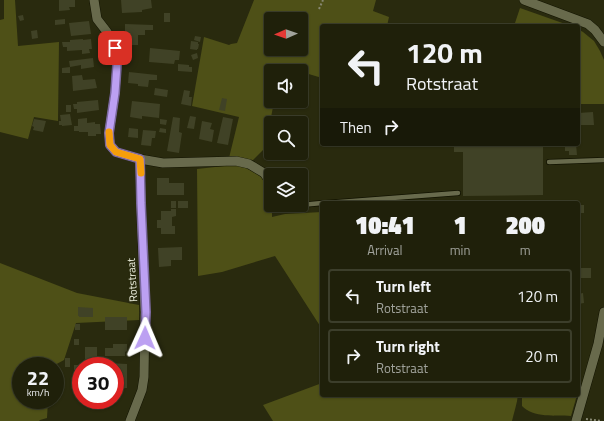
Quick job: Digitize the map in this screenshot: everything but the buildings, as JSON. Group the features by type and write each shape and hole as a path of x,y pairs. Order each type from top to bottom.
{"street":[{"path":"94,0 97,19 107,32 115,48 117,65 115,93 109,133 110,145 116,152 140,159 162,163 236,161 249,164 264,173"},
{"path":"524,0 588,24 603,39"},
{"name":"Rotstraat","path":"130,421 142,390 144,377 146,312 140,159"},
{"path":"576,419 598,344 604,312"}],"lane":[{"path":"549,162 604,160"},
{"path":"352,201 458,193"},
{"path":"308,204 320,203"}],"path":[{"path":"319,9 323,0"},
{"path":"576,419 602,421"}],"shaded area":[{"path":"4,0 15,0 18,46 59,42 58,121 34,117 28,139 0,132 0,20 4,19"},
{"path":"254,0 376,0 373,11 389,17 387,24 320,24 320,77 308,74 308,64 264,64 264,108 273,108 271,116 264,116 264,149 252,161 229,158 239,117 192,106 204,37 229,45 237,43"},
{"path":"520,8 565,24 515,24"},
{"path":"580,30 594,41 604,60 604,104 580,104"},
{"path":"233,165 246,168 258,174 264,180 264,212 272,212 272,217 285,214 320,212 320,326 275,256 222,272 198,276 197,169"},
{"path":"0,263 77,293 139,305 139,320 76,323 64,360 64,357 12,357 12,409 48,409 47,418 39,421 0,421"},
{"path":"320,384 320,397 518,397 512,421 273,421 263,405"},
{"path":"522,397 576,397 571,416 538,414 527,410 522,406"}],"slow traffic":[{"path":"109,132 110,145 116,152 140,159 141,173"}],"route":[{"path":"115,48 117,65 115,93 109,133 110,145 116,152 140,159 146,312 145,338"}]}
